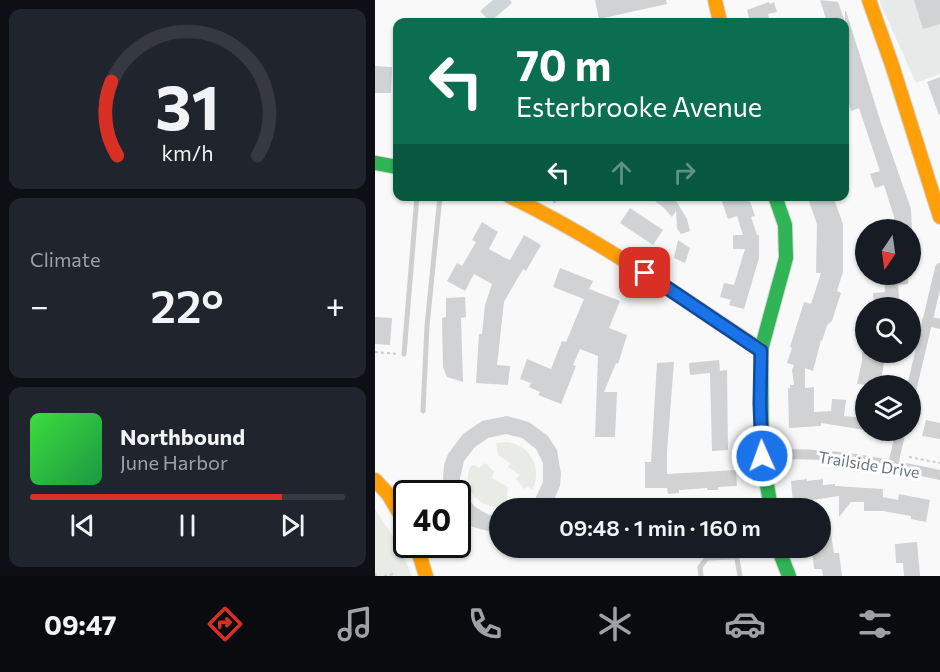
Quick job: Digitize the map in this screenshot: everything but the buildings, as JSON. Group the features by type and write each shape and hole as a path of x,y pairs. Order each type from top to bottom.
{"street":[{"path":"715,0 719,18"},
{"path":"869,0 892,64 940,217"},
{"path":"375,163 393,166"},
{"path":"520,201 576,229 761,351"},
{"path":"769,498 762,456 761,351 786,258 785,225 777,201"},
{"path":"915,375 940,268"},
{"path":"927,321 940,324"},
{"path":"893,465 898,441"},
{"name":"Trailside Drive","path":"762,456 776,454 827,456 893,465 940,476"},
{"path":"375,480 393,502"},
{"path":"420,558 426,576"},
{"path":"783,558 789,576"}],"lane":[{"path":"404,354 417,201"},
{"path":"423,411 427,326 440,201"},
{"path":"701,576 700,567 707,558"},
{"path":"735,558 739,576"}],"path":[{"path":"375,352 404,354"},
{"path":"909,457 940,463"},
{"path":"384,576 393,574"}],"shaded area":[{"path":"493,0 510,0 512,3 495,18 486,18 480,11"},
{"path":"879,0 940,0 940,74 916,83"},
{"path":"508,442 523,448 533,460 536,474 532,490 528,486 524,489 516,479 520,475 508,467 510,463 498,455 496,443"},
{"path":"485,463 494,472 492,478 508,487 507,498 489,498 489,506 476,498 471,492 471,480 468,480 468,477 470,467 474,465 479,468"},
{"path":"375,509 393,536 393,558 404,558 412,576 375,576"}],"traffic: fast":[{"path":"375,163 393,166"},
{"path":"769,498 762,456 761,350 786,258 785,225 777,201"},
{"path":"782,558 789,576"}],"traffic: slow":[{"path":"715,0 719,18"},
{"path":"869,0 940,217"},
{"path":"519,201 606,249 761,350"},
{"path":"375,480 393,502"},
{"path":"420,558 426,576"}],"route":[{"path":"645,273 761,351 762,456"}]}
